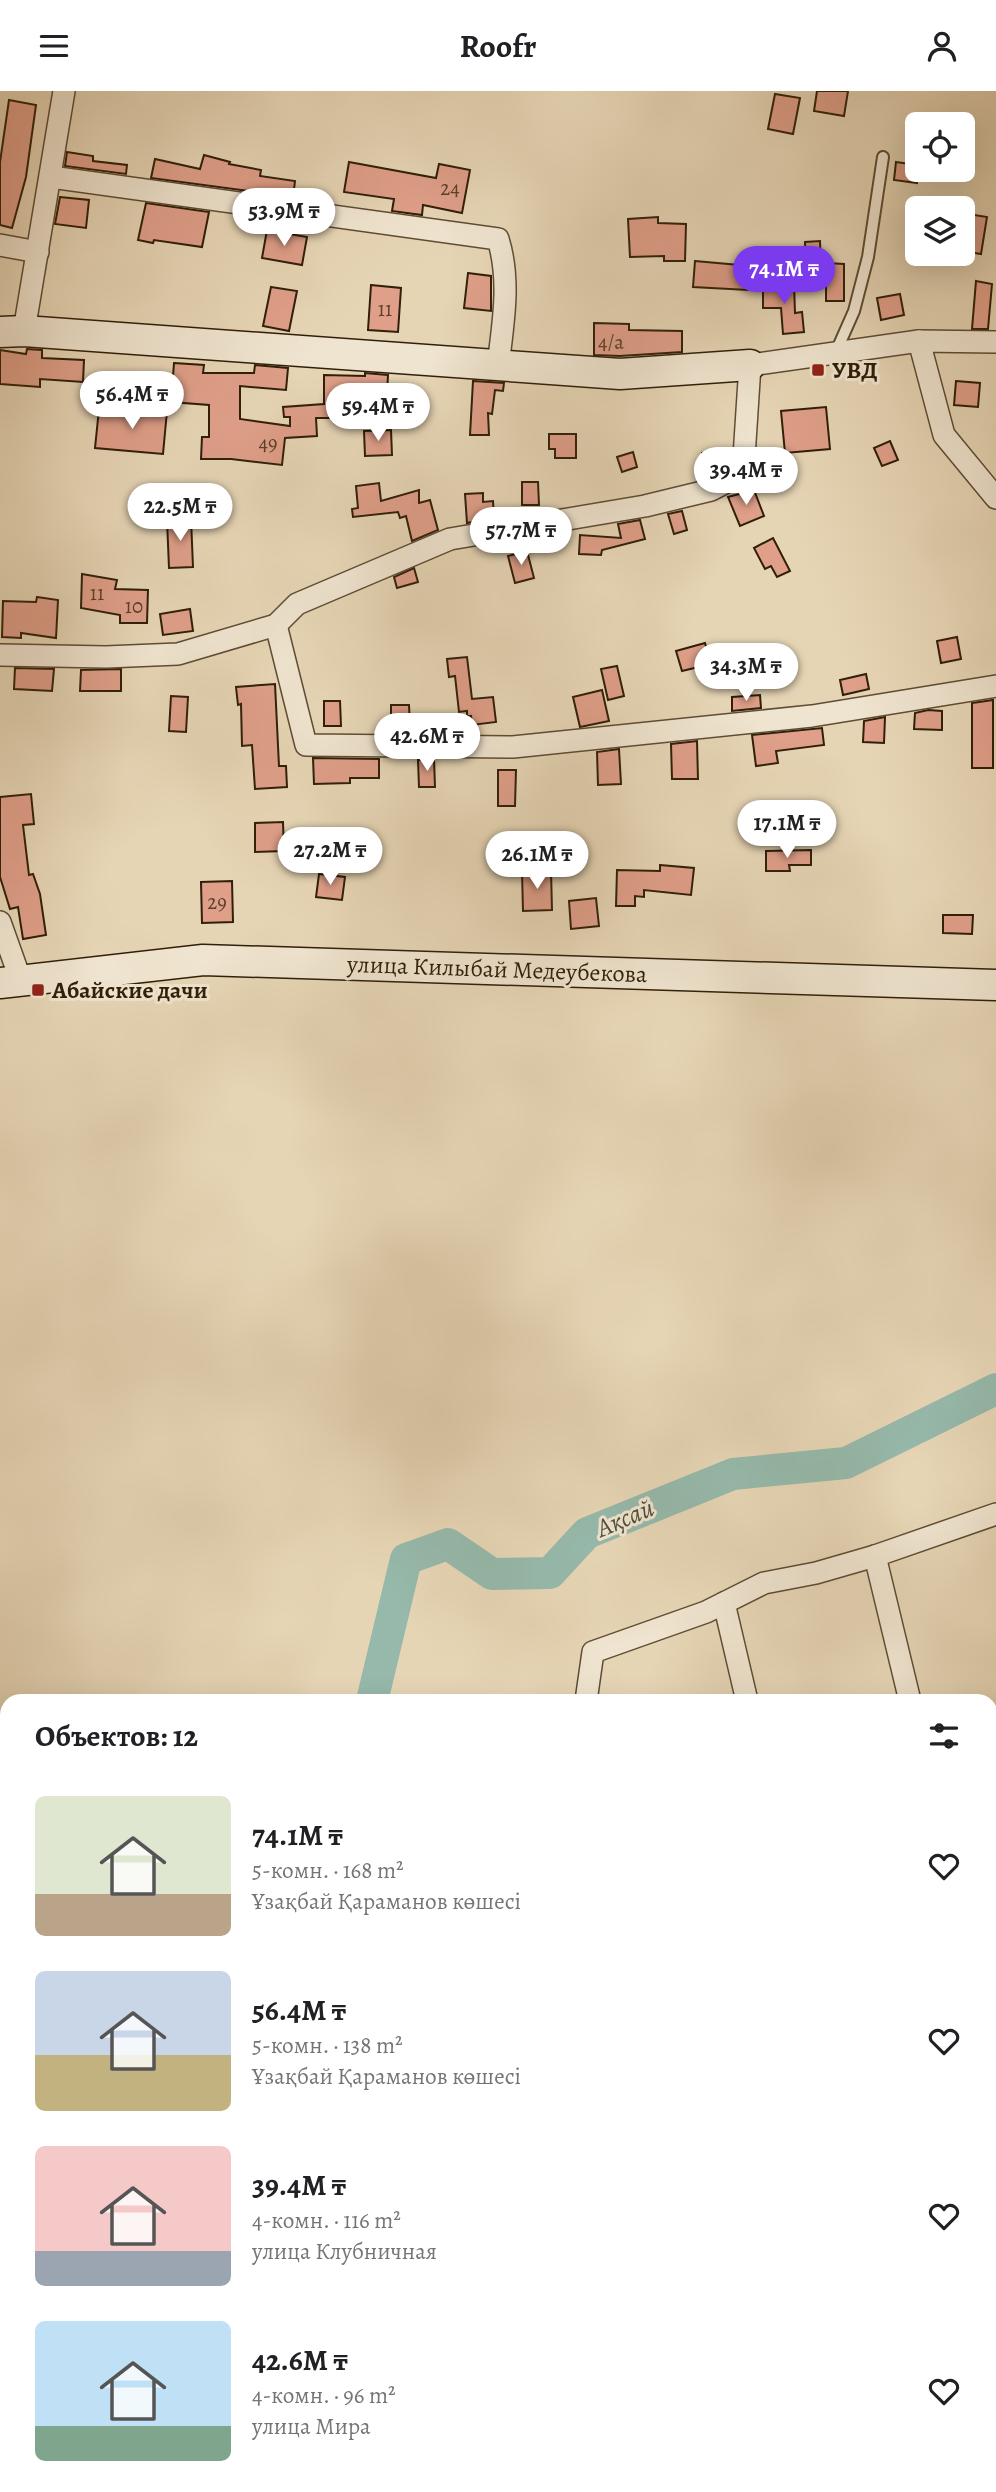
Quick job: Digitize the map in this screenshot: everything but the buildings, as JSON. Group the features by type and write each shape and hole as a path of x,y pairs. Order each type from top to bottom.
{"main road":[{"path":"12,332 620,374 750,365"},
{"name":"улица Килыбай Медеубекова","path":"10,982 203,960 996,985"}],"street":[{"path":"12,332 38,252 64,91"},
{"path":"51,177 498,239 505,259 506,294 498,366"},
{"path":"0,245 38,252"},
{"path":"919,341 944,435 996,498"},
{"path":"0,655 106,657 178,654 276,625 298,604 450,539 645,506 711,490 736,477 744,457 750,365 919,341 996,342"},
{"path":"276,625 306,745 513,747 812,716 996,686"},
{"path":"0,922 10,982"},
{"path":"587,1694 593,1652 682,1621 764,1583 816,1573 876,1556 996,1514"},
{"path":"876,1556 907,1694"},
{"path":"724,1603 745,1694"}],"lane":[{"path":"835,354 854,311 868,257 883,157"}],"waterway":[{"name":"Ақсай","path":"374,1694 406,1559 448,1544 492,1574 550,1573 587,1533 733,1474 846,1463 996,1389"}],"place":[{"name":"УВД","path":"818,370"},
{"name":"Абайские дачи","path":"38,990"}]}
